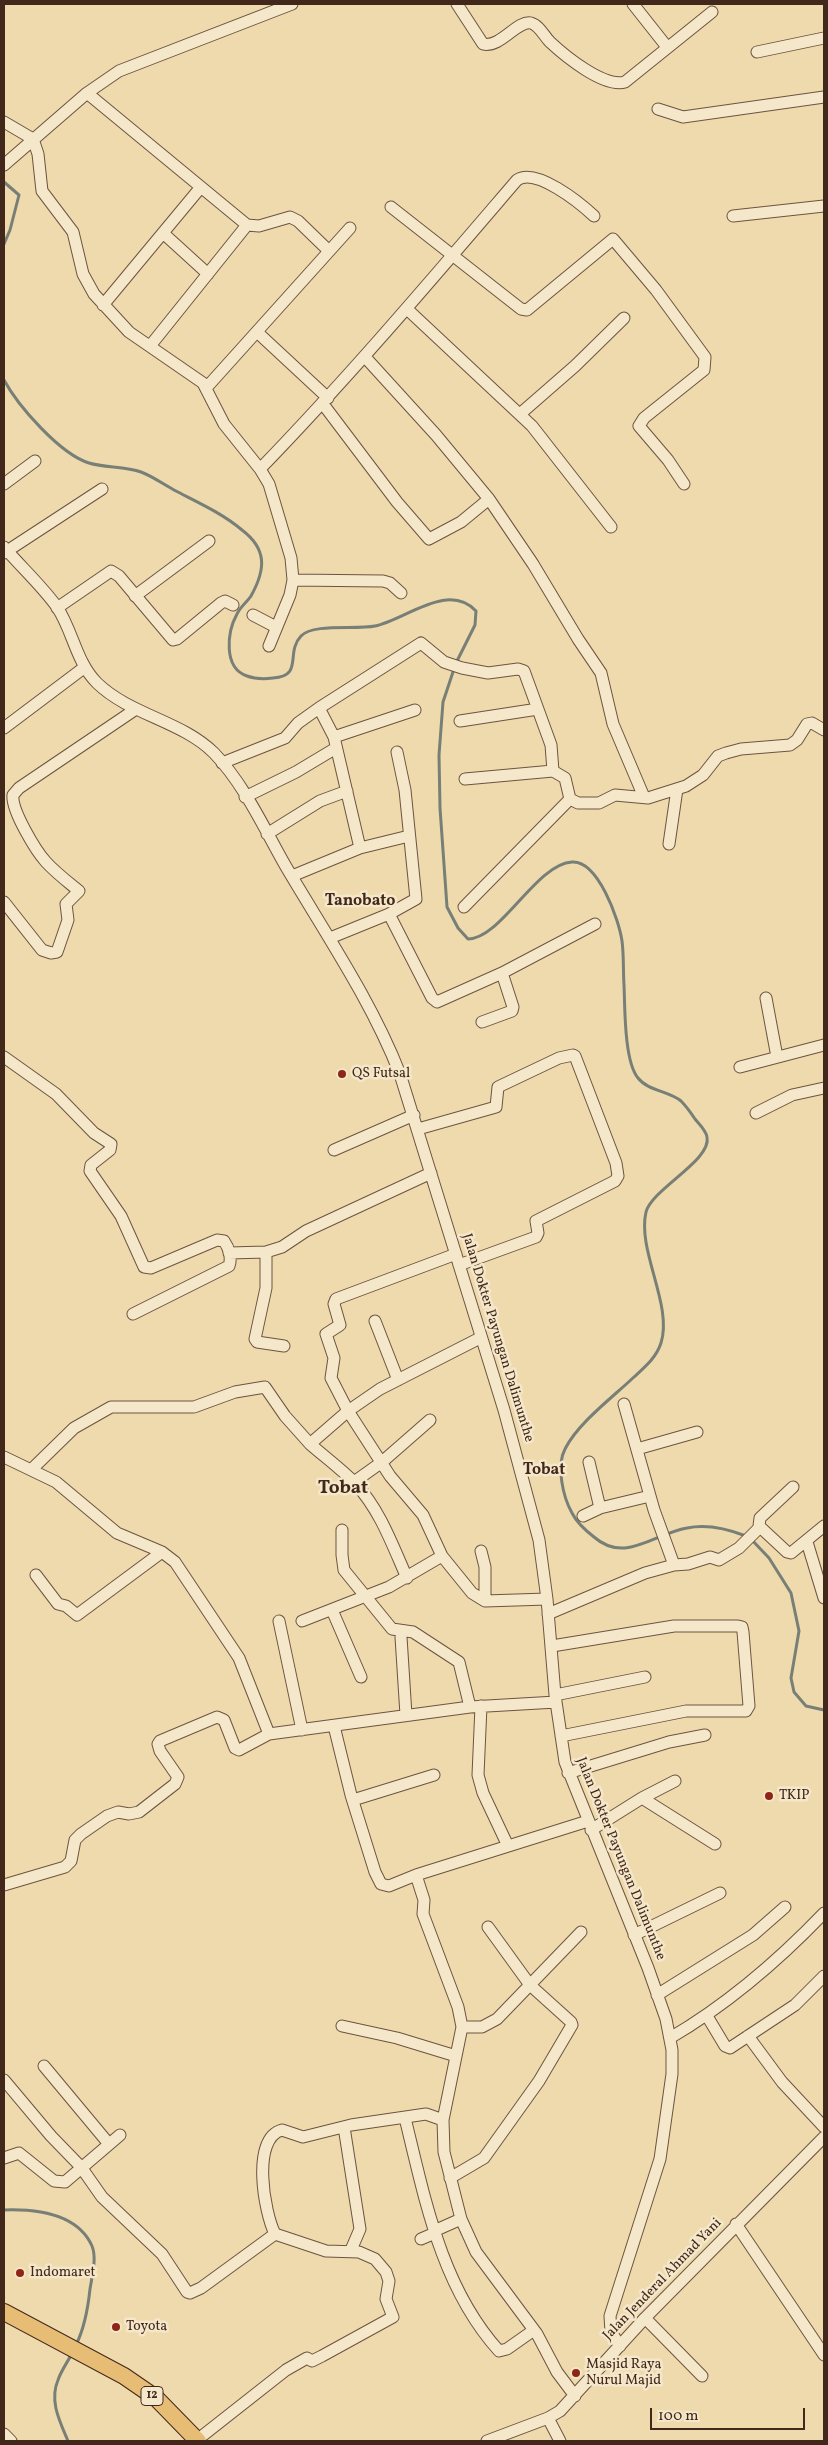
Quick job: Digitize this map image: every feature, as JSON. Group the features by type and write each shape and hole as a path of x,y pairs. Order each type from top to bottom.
{"highway":[{"name":"12","path":"4,2312 57,2341 98,2360 156,2398 198,2441"}],"street":[{"path":"4,165 106,79 136,63 292,4"},
{"path":"456,4 483,44 488,45 502,39 524,24 531,23 574,61 616,84 625,82 712,12"},
{"path":"633,4 667,47"},
{"path":"757,52 824,38"},
{"path":"88,93 247,225 259,226 290,217 298,221 330,251"},
{"path":"658,109 683,117 824,97"},
{"path":"4,122 33,139 38,154 42,191 73,232 84,274 103,305 129,332 194,374 207,387 224,424 260,469 269,484 282,525 293,580 290,595 268,646"},
{"path":"260,469 365,357 521,177 530,177 563,192 594,216"},
{"path":"103,305 201,187"},
{"path":"733,216 824,206"},
{"path":"391,207 521,308 527,310 613,239 656,290 705,357 704,370 644,418 639,426 668,460 684,484"},
{"path":"150,346 247,225"},
{"path":"207,387 350,228"},
{"path":"163,233 208,274"},
{"path":"407,309 520,414 554,451 611,527"},
{"path":"520,414 575,366 624,318"},
{"path":"257,332 325,401 397,502 430,539 461,522 489,499"},
{"path":"365,357 436,435 489,499 533,564 578,640 601,673 613,724 644,798"},
{"path":"4,484 35,461"},
{"path":"5,551 102,489"},
{"path":"135,596 209,541"},
{"name":"Jalan Dokter Payungan Dalimunthe","path":"5,551 58,608 85,667 106,691 136,709 198,740 222,763 245,797 330,938 380,1027 414,1115 480,1338 504,1410 536,1527 547,1599 555,1698 568,1773 634,1935 657,1995 670,2038 672,2074 662,2152 610,2316 610,2332 620,2346"},
{"path":"58,608 111,571 115,572 172,640 221,602 233,605"},
{"path":"293,580 383,581 390,583 401,593"},
{"path":"253,615 276,627"},
{"path":"222,763 285,738 298,723 319,708 420,644 444,662 462,668 488,673 518,669 524,671 551,745 553,771"},
{"path":"4,728 85,667"},
{"path":"319,708 335,742 360,848"},
{"path":"4,902 42,950 51,954 57,952 68,920 66,904 79,891 47,864 38,852 14,807 13,795 19,788 136,709"},
{"path":"460,721 538,709"},
{"path":"245,797 296,772 335,742 415,710"},
{"path":"570,799 578,803 599,803 615,795 644,798 677,789 703,775 718,756 741,749 790,745 797,740 808,724 812,723 824,730"},
{"path":"330,938 389,914 414,902 416,897 405,790 398,752"},
{"path":"465,779 553,771 565,778 570,799"},
{"path":"669,844 677,789"},
{"path":"267,834 320,801 347,791"},
{"path":"464,907 570,799"},
{"path":"292,876 360,848 409,836"},
{"path":"389,914 435,1001 448,998 502,974 595,924"},
{"path":"482,1022 512,1011 513,1007 502,974"},
{"path":"766,998 777,1057"},
{"path":"740,1066 824,1045"},
{"path":"418,1129 496,1107 498,1087 559,1058 573,1055 616,1163 618,1176 615,1181 537,1220 538,1233 533,1239 457,1259 334,1301 340,1323 339,1327 326,1334 334,1358 330,1374 348,1412 382,1462 423,1515 442,1556 472,1593 485,1601 547,1599"},
{"path":"4,1057 56,1094 94,1133 111,1144 110,1150 91,1165 90,1171 121,1216 144,1268 151,1268 216,1240 224,1241 230,1254 229,1266 133,1314"},
{"path":"756,1113 792,1095 824,1088"},
{"path":"334,1150 414,1115"},
{"path":"230,1254 266,1252 282,1247 301,1233 325,1221 431,1173"},
{"path":"266,1252 266,1288 255,1339 257,1342 284,1346"},
{"path":"375,1321 398,1380"},
{"path":"310,1444 348,1412 380,1389 480,1338"},
{"path":"32,1469 74,1428 111,1407 194,1407 235,1392 265,1387 285,1416 310,1444 354,1482 383,1522 407,1578"},
{"path":"624,1404 659,1526 674,1565"},
{"path":"354,1482 382,1462 430,1420"},
{"path":"636,1449 698,1432"},
{"path":"4,1457 56,1482 117,1533 162,1552 175,1562 188,1578 239,1658 269,1734"},
{"path":"589,1462 600,1508"},
{"path":"548,1614 639,1575 674,1565 688,1564 710,1556 719,1560 753,1534 760,1518 793,1487"},
{"path":"583,1516 600,1508 650,1496"},
{"path":"753,1534 788,1553 792,1553 824,1526"},
{"path":"342,1530 344,1570 392,1629 413,1632 459,1662 476,1706 478,1775 483,1793 508,1846"},
{"path":"807,1542 824,1598"},
{"path":"481,1551 485,1567 485,1601"},
{"path":"36,1575 58,1604 66,1606 77,1615 162,1552"},
{"path":"302,1622 407,1578 442,1556"},
{"path":"332,1610 361,1677"},
{"path":"279,1621 302,1730"},
{"path":"552,1646 674,1626 738,1626 742,1628 743,1632 749,1706 746,1711 686,1711 561,1736"},
{"path":"401,1637 406,1715"},
{"path":"4,1885 44,1875 65,1867 71,1862 74,1840 81,1834 107,1816 118,1812 130,1814 139,1812 175,1784 178,1777 160,1751 158,1744 160,1741 217,1718 224,1720 235,1748 239,1750 269,1734 476,1706 555,1698 645,1677"},
{"path":"334,1726 352,1800 375,1872 381,1884 389,1886 416,1875 508,1846 590,1825 675,1781"},
{"path":"568,1773 669,1742 705,1735"},
{"path":"352,1800 434,1775"},
{"path":"642,1798 715,1844"},
{"path":"416,1875 424,1900 423,1914 458,2007 462,2027 443,2120 444,2152 461,2219 476,2252 534,2330 553,2366 575,2396"},
{"path":"634,1935 720,1893"},
{"path":"657,1995 723,1956 753,1935 784,1907"},
{"path":"670,2038 707,2016 778,1958 824,1913"},
{"path":"450,2178 484,2158 540,2081 572,2027 571,2022 530,1985 488,1927"},
{"path":"462,2027 482,2027 490,2023 581,1932"},
{"path":"707,2016 727,2047 732,2047 795,2005 824,1976"},
{"path":"342,2026 397,2038 456,2056"},
{"path":"748,2036 782,2082 824,2127"},
{"path":"44,2066 109,2144"},
{"path":"4,2080 51,2136 81,2167 102,2197 162,2254 187,2292 190,2293 201,2288 275,2234"},
{"path":"275,2234 265,2192 263,2161 266,2142 271,2136 282,2130 303,2137 344,2126 426,2114 443,2120"},
{"path":"405,2118 423,2197 458,2292 499,2351 507,2349 534,2330"},
{"path":"344,2126 360,2229 351,2250"},
{"path":"4,2158 19,2153 54,2181 59,2182 70,2179 81,2167 120,2135"},
{"name":"Jalan Jenderal Ahmad Yani","path":"487,2441 548,2418 560,2411 645,2318 824,2136"},
{"path":"421,2239 461,2219"},
{"path":"736,2224 824,2355"},
{"path":"198,2441 286,2370 307,2358 312,2360 322,2356 392,2319 393,2315 386,2299 389,2282 386,2272 375,2259 351,2250 343,2252 326,2250 275,2234"},
{"path":"645,2318 702,2376"},
{"path":"548,2418 560,2441"},
{"path":"4,2434 11,2441"}],"waterway":[{"path":"4,182 19,195 10,230 4,244"},
{"path":"4,380 10,391 29,415 65,450 95,465 135,470 145,474 218,513 250,537 260,552 262,560 256,586 251,596 238,611 229,639 231,658 239,672 257,678 282,676 288,673 291,668 296,643 307,632 325,628 375,626 426,605 453,600 465,603 476,611 475,625 456,663"},
{"path":"454,669 443,702 439,755 440,808 447,907 458,928 468,939 480,936 506,915 545,875 559,866 572,862 581,864 590,871 606,893 620,931 623,952 626,1033 633,1070 638,1078 647,1086 681,1101 704,1130 707,1137 706,1146 700,1155 659,1194 646,1212 646,1244 662,1312 663,1328 661,1343 650,1362 596,1411 571,1439 562,1456 561,1464 563,1490 566,1499 574,1517 584,1529 606,1545 617,1548 628,1548 675,1531 694,1527 717,1528 746,1536"},
{"path":"751,1539 769,1558 791,1593 799,1631 791,1678 794,1692 806,1706 824,1710"},
{"path":"4,2210 42,2212 54,2215 76,2226 92,2246 94,2261 88,2303 84,2324 76,2345"},
{"path":"68,2441 57,2411 55,2396 59,2377 71,2355"}],"place":[{"name":"QS Futsal","path":"342,1074"},
{"name":"TKIP","path":"769,1796"},
{"name":"Indomaret","path":"20,2273"},
{"name":"Toyota","path":"116,2327"},
{"name":"Masjid Raya Nurul Majid","path":"576,2373"}],"district":[{"name":"Tanobato","path":"360,902"},
{"name":"Tobat","path":"544,1471"},
{"name":"Tobat","path":"343,1490"}]}
